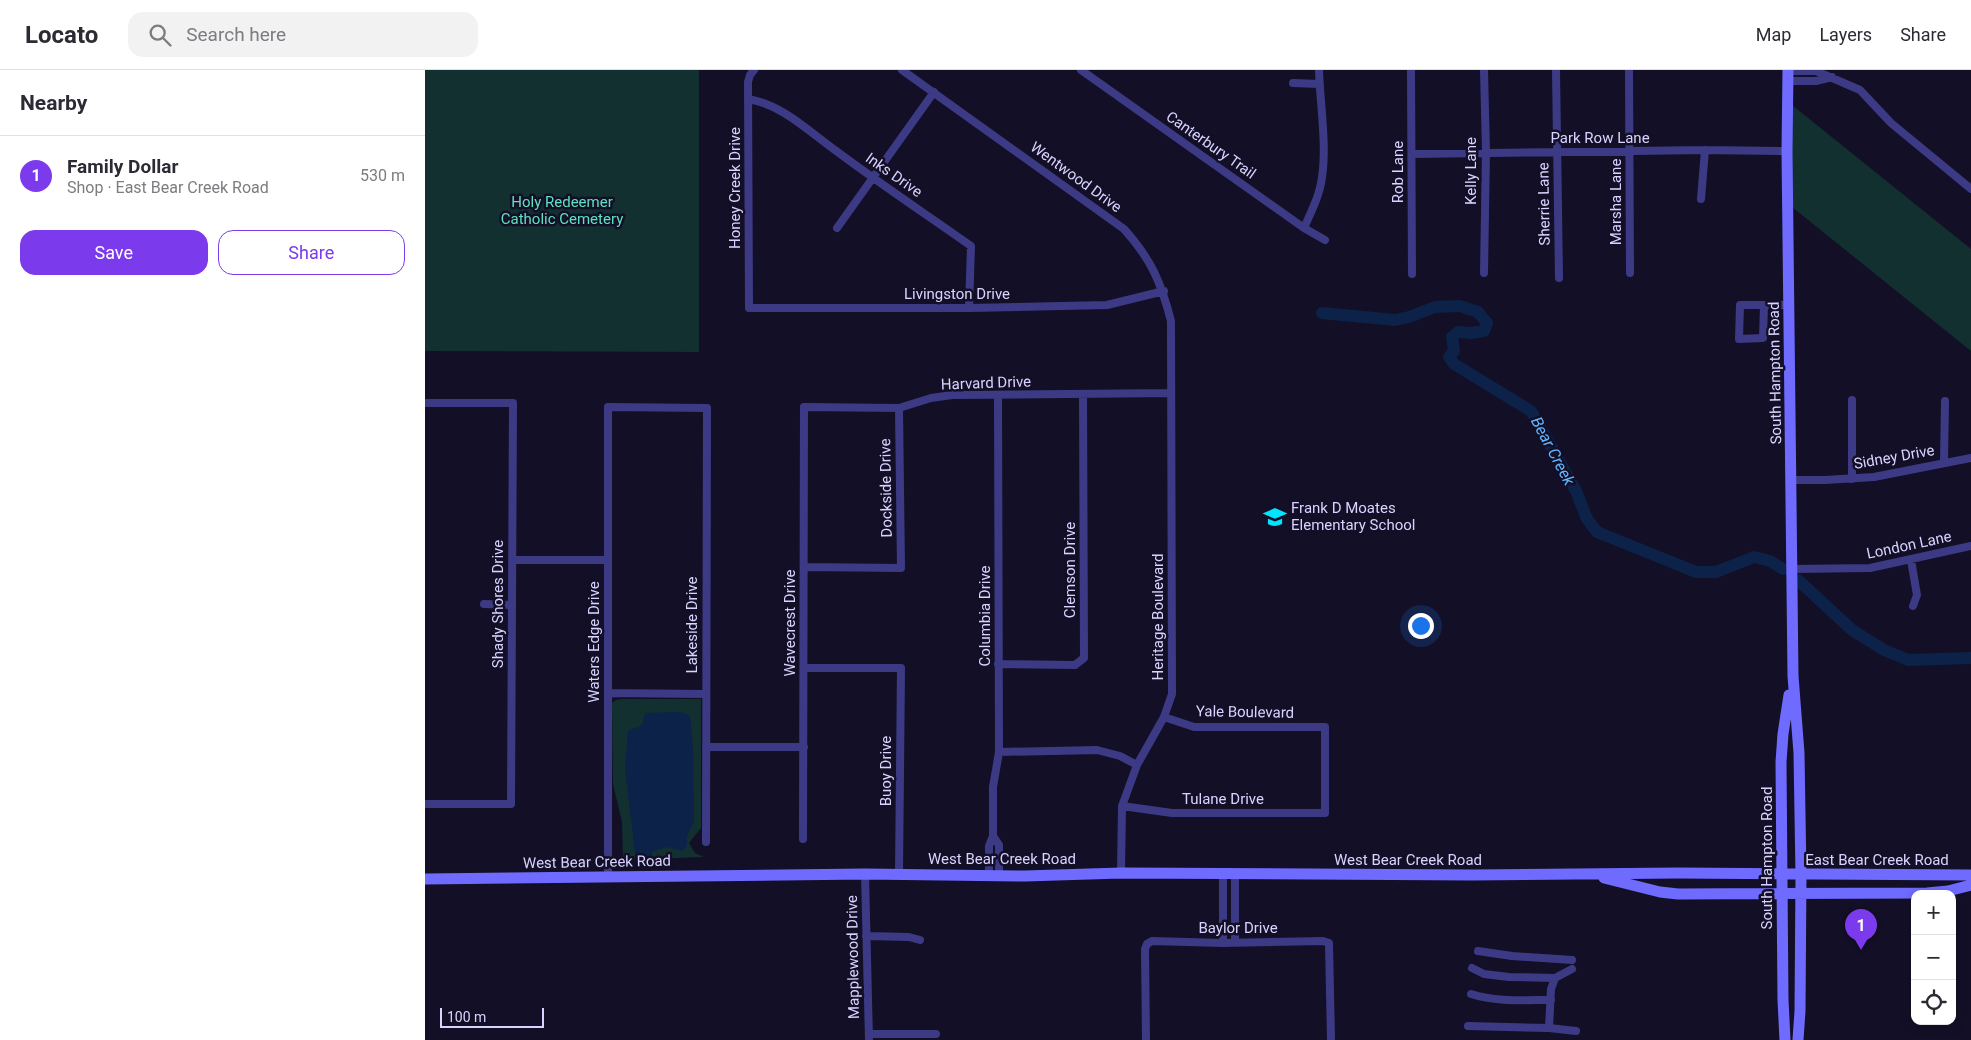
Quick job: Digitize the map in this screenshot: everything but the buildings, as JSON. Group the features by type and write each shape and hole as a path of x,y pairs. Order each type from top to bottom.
{"main road":[{"name":"South Hampton Road","path":"1788,74 1787,151 1793,676 1799,753 1801,875 1798,1040"},
{"name":"South Hampton Road","path":"1785,1040 1781,894 1783,734 1793,676"},
{"name":"West Bear Creek Road","path":"425,879 865,874 994,876 1121,872 1229,874 1782,874"},
{"name":"West Bear Creek Road","path":"1580,874 1660,892 1678,894 1801,895"},
{"name":"East Bear Creek Road","path":"1782,874 1971,875"},
{"name":"East Bear Creek Road","path":"1801,895 1927,893 1948,891 1971,885"}],"street":[{"name":"Honey Creek Drive","path":"749,308 748,82 754,70"},
{"name":"Wentwood Drive","path":"902,70 1124,229 1142,249 1163,291 1171,321 1171,351"},
{"name":"Canterbury Trail","path":"1081,70 1304,228 1325,240"},
{"path":"1304,228 1317,200 1323,177 1319,70"},
{"name":"Rob Lane","path":"1411,70 1412,274"},
{"name":"Kelly Lane","path":"1484,70 1486,152 1484,272"},
{"name":"Sherrie Lane","path":"1556,70 1559,278"},
{"name":"Marsha Lane","path":"1629,70 1630,273"},
{"path":"1788,74 1815,81 1833,77 1860,90 1891,123 1971,189"},
{"path":"1293,83 1319,84"},
{"path":"837,228 934,92"},
{"name":"Inks Drive","path":"748,99 765,102 779,108 971,246 969,308"},
{"path":"1701,199 1705,150"},
{"name":"Park Row Lane","path":"1412,154 1705,150 1787,151"},
{"name":"Livingston Drive","path":"749,308 969,308 1107,305 1163,291"},
{"path":"1765,305 1763,338 1739,339 1740,305 1789,304"},
{"name":"Heritage Boulevard","path":"1121,872 1122,806 1137,765 1164,718 1172,694 1171,351"},
{"name":"Harvard Drive","path":"805,407 899,408 931,398 952,395 1171,393"},
{"name":"Clemson Drive","path":"998,664 1075,665 1084,658 1083,394"},
{"name":"Columbia Drive","path":"994,876 999,845 993,836 993,787 999,752 998,396"},
{"path":"1852,400 1852,479"},
{"path":"1944,462 1945,401"},
{"name":"Shady Shores Drive","path":"425,403 513,403 511,804 425,804"},
{"name":"Lakeside Drive","path":"608,407 707,408 705,694 707,842"},
{"name":"Waters Edge Drive","path":"608,407 608,878"},
{"name":"Wavecrest Drive","path":"803,839 805,407"},
{"name":"Dockside Drive","path":"804,567 901,568 899,408"},
{"name":"Sidney Drive","path":"1791,480 1874,477 1971,458"},
{"name":"London Lane","path":"1792,569 1870,568 1971,546"},
{"path":"512,560 608,560"},
{"path":"1911,560 1917,595 1913,606"},
{"path":"484,604 512,605"},
{"name":"Buoy Drive","path":"804,668 901,668 899,874"},
{"path":"608,693 705,694"},
{"name":"Yale Boulevard","path":"1164,718 1194,727 1325,727 1325,813"},
{"path":"706,747 804,747"},
{"path":"999,752 1097,750 1120,756 1137,765"},
{"name":"Tulane Drive","path":"1122,806 1172,813 1325,813"},
{"name":"Mapplewood Drive","path":"865,874 869,1037"},
{"path":"1229,874 1235,942"},
{"path":"1223,943 1229,874"},
{"path":"866,936 909,937 920,940"},
{"name":"Baylor Drive","path":"1146,1040 1145,949 1147,944 1152,941 1223,943 1323,941 1329,943 1331,1040"},
{"path":"1478,951 1512,956 1572,960"},
{"path":"1472,968 1484,974 1509,977 1555,978 1572,969"},
{"path":"1549,1028 1551,989 1555,978"},
{"path":"1471,994 1482,998 1502,1000 1551,1000"},
{"path":"1468,1026 1549,1028 1577,1031"},
{"path":"869,1037 936,1034"}],"green space":[{"name":"Holy Redeemer Catholic Cemetery","path":"425,70 699,70 699,352 425,351"},
{"path":"1792,105 1971,249 1971,351 1792,207"},
{"path":"621,699 701,699 701,828 689,843 695,853 704,857 623,860 622,822 613,784 612,703"}],"water":[{"path":"680,712 690,716 693,746 694,821 687,836 687,845 683,851 667,847 653,851 647,866 641,865 635,853 625,769 628,731 642,725 645,713"}],"waterway":[{"name":"Bear Creek","path":"1322,313 1395,320 1435,307 1460,306 1478,312 1487,323 1484,331 1458,332 1452,337 1454,351 1449,357 1454,364 1531,411 1576,491 1587,519 1597,532 1696,572 1716,572 1754,557 1770,561 1783,569"},
{"name":"Bear Creek","path":"1798,580 1852,630 1884,650 1908,660 1971,658"}],"place":[{"name":"Frank D Moates Elementary School","path":"1275,517"},
{"name":"Family Dollar","path":"1861,950"}]}
